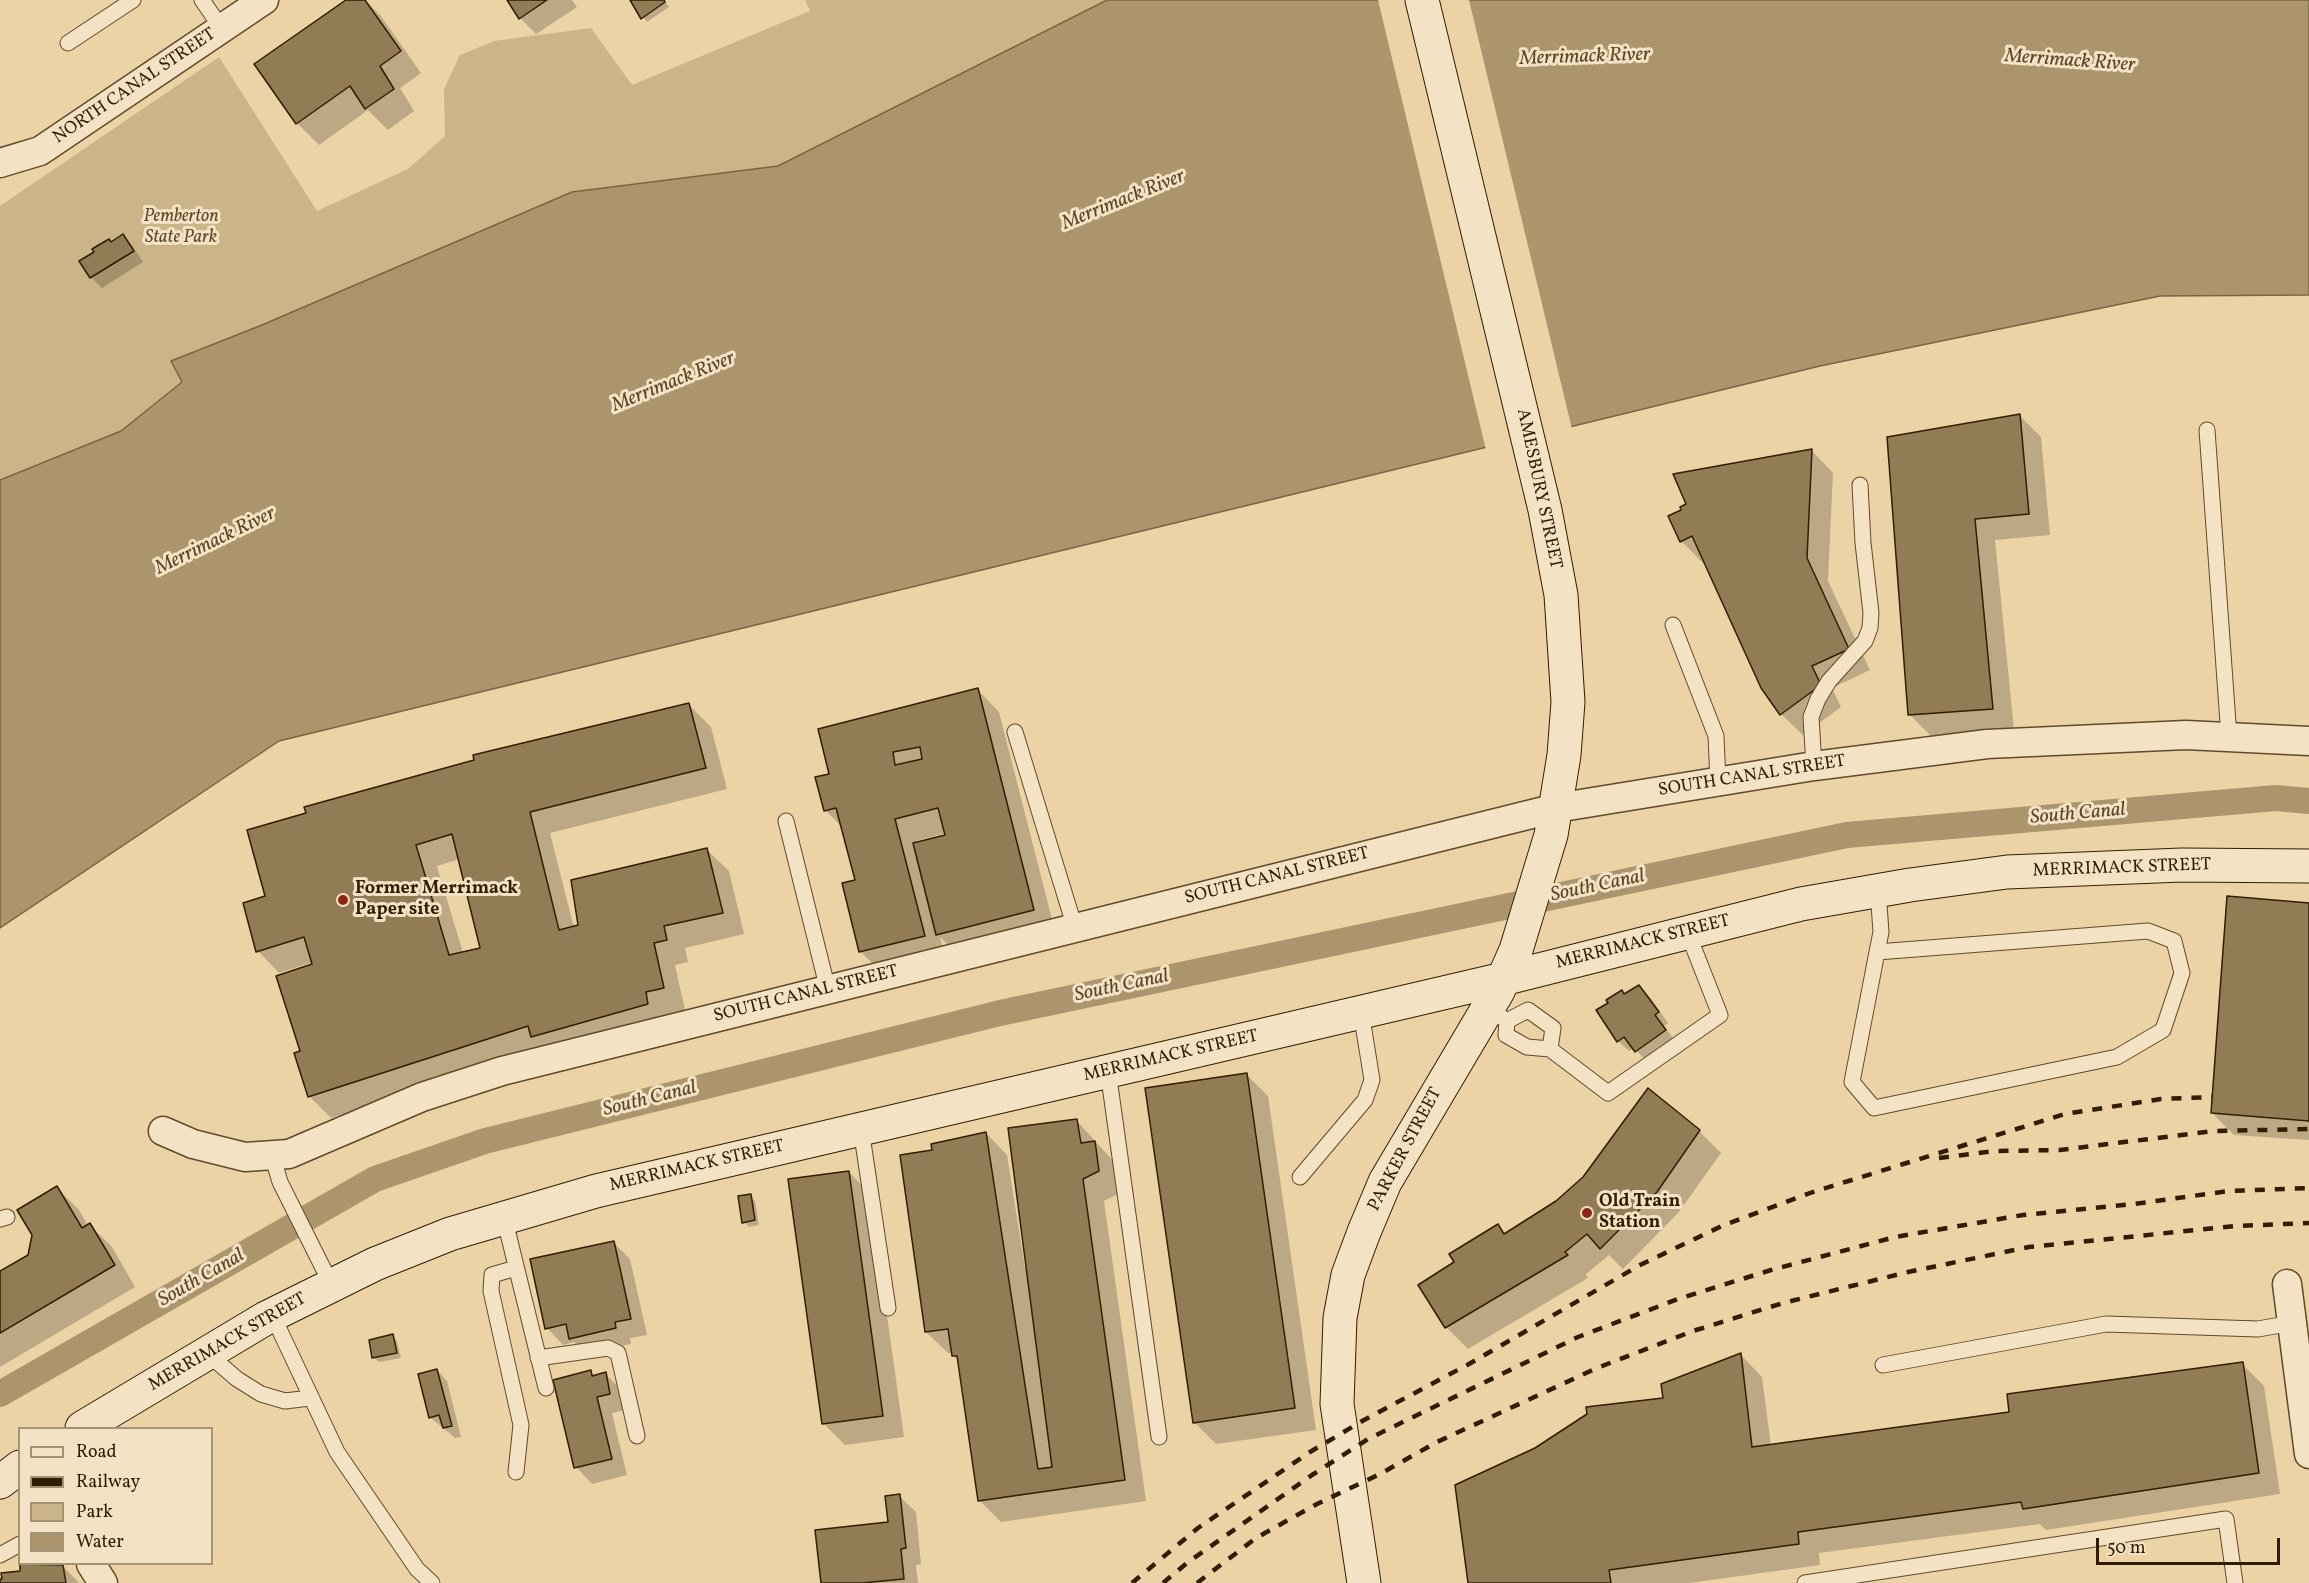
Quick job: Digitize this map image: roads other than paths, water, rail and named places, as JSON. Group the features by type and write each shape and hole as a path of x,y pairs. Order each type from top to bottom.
{"main road":[{"name":"AMESBURY STREET","path":"1422,0 1545,510 1566,644 1568,702 1564,755 1553,822 1510,964"},
{"name":"MERRIMACK STREET","path":"84,1427 272,1314 375,1264 450,1234 596,1191 1360,1012 1510,964 1687,932 1802,904 2007,872 2182,865 2309,866"},
{"name":"PARKER STREET","path":"1364,1583 1337,1404 1340,1318 1348,1275 1385,1182 1497,1015 1510,964"},
{"path":"0,1482 18,1468"}],"street":[{"name":"NORTH CANAL STREET","path":"0,163 40,151 264,0"},
{"name":"SOUTH CANAL STREET","path":"163,1131 193,1144 245,1157 276,1168 289,1154 422,1097 502,1071 1075,928 1553,822 1718,782 1814,766 1987,744 2186,735 2309,741"},
{"path":"2287,1284 2309,1454"},
{"path":"93,1565 103,1583"}],"lane":[{"path":"68,43 133,0"},
{"path":"202,0 222,29"},
{"path":"2207,430 2229,737"},
{"path":"1814,766 1811,717 1818,699 1829,681 1865,641 1870,628 1871,613 1863,543 1860,485"},
{"path":"1673,625 1716,736 1718,782"},
{"path":"1015,732 1075,928"},
{"path":"786,821 828,990"},
{"path":"1877,952 2148,931 2174,941 2182,973 2163,1030 2117,1057 1874,1108 1852,1082 1877,952 1881,932 1878,891"},
{"path":"1550,1049 1553,1028 1528,1010 1497,1015 1506,1035 1527,1047 1550,1049 1608,1093 1720,1015 1687,932"},
{"path":"1300,1177 1365,1100 1372,1080 1360,1012"},
{"path":"1108,1071 1159,1437"},
{"path":"861,1129 888,1308"},
{"path":"276,1168 309,1242 332,1286"},
{"path":"504,1217 546,1388"},
{"path":"516,1268 492,1275 491,1291 521,1425 516,1472"},
{"path":"272,1314 337,1452 417,1569 432,1583"},
{"path":"1882,1365 2106,1324 2258,1329 2292,1323"},
{"path":"538,1358 608,1348 618,1353 637,1436"},
{"path":"208,1354 237,1379 261,1394 285,1401 310,1398"},
{"path":"1805,1583 2226,1519 2235,1583"},
{"path":"0,1555 18,1545"}],"water":[{"name":"Merrimack River","path":"1107,0 2309,0 2309,295 2160,296 1820,366 279,741 0,928 0,480 121,431 182,382 171,361 262,325 572,192 778,166"}],"waterway":[{"name":"South Canal","path":"0,1394 375,1179 485,1141 1000,1013 1847,835 2276,798 2309,801"}],"railway":[{"path":"1132,1583 1198,1528 1310,1452 1364,1420 1469,1364 1640,1265 1724,1225 1813,1192 2065,1114 2161,1099 2212,1097"},
{"path":"1939,1158 1995,1151 2060,1150 2214,1131 2309,1129"},
{"path":"1163,1583 1187,1563 1312,1475 1368,1439 1578,1337 1678,1299 1771,1270 1895,1237 2023,1215 2134,1204 2229,1191 2309,1188"},
{"path":"1197,1583 1256,1538 1437,1442 1597,1368 1693,1331 1783,1303 1908,1272 2029,1247 2236,1226 2309,1223"}],"place":[{"name":"Former Merrimack Paper site","path":"343,900"},
{"name":"Old Train Station","path":"1587,1213"}],"park label":[{"name":"Pemberton State Park","path":"181,228"}]}
